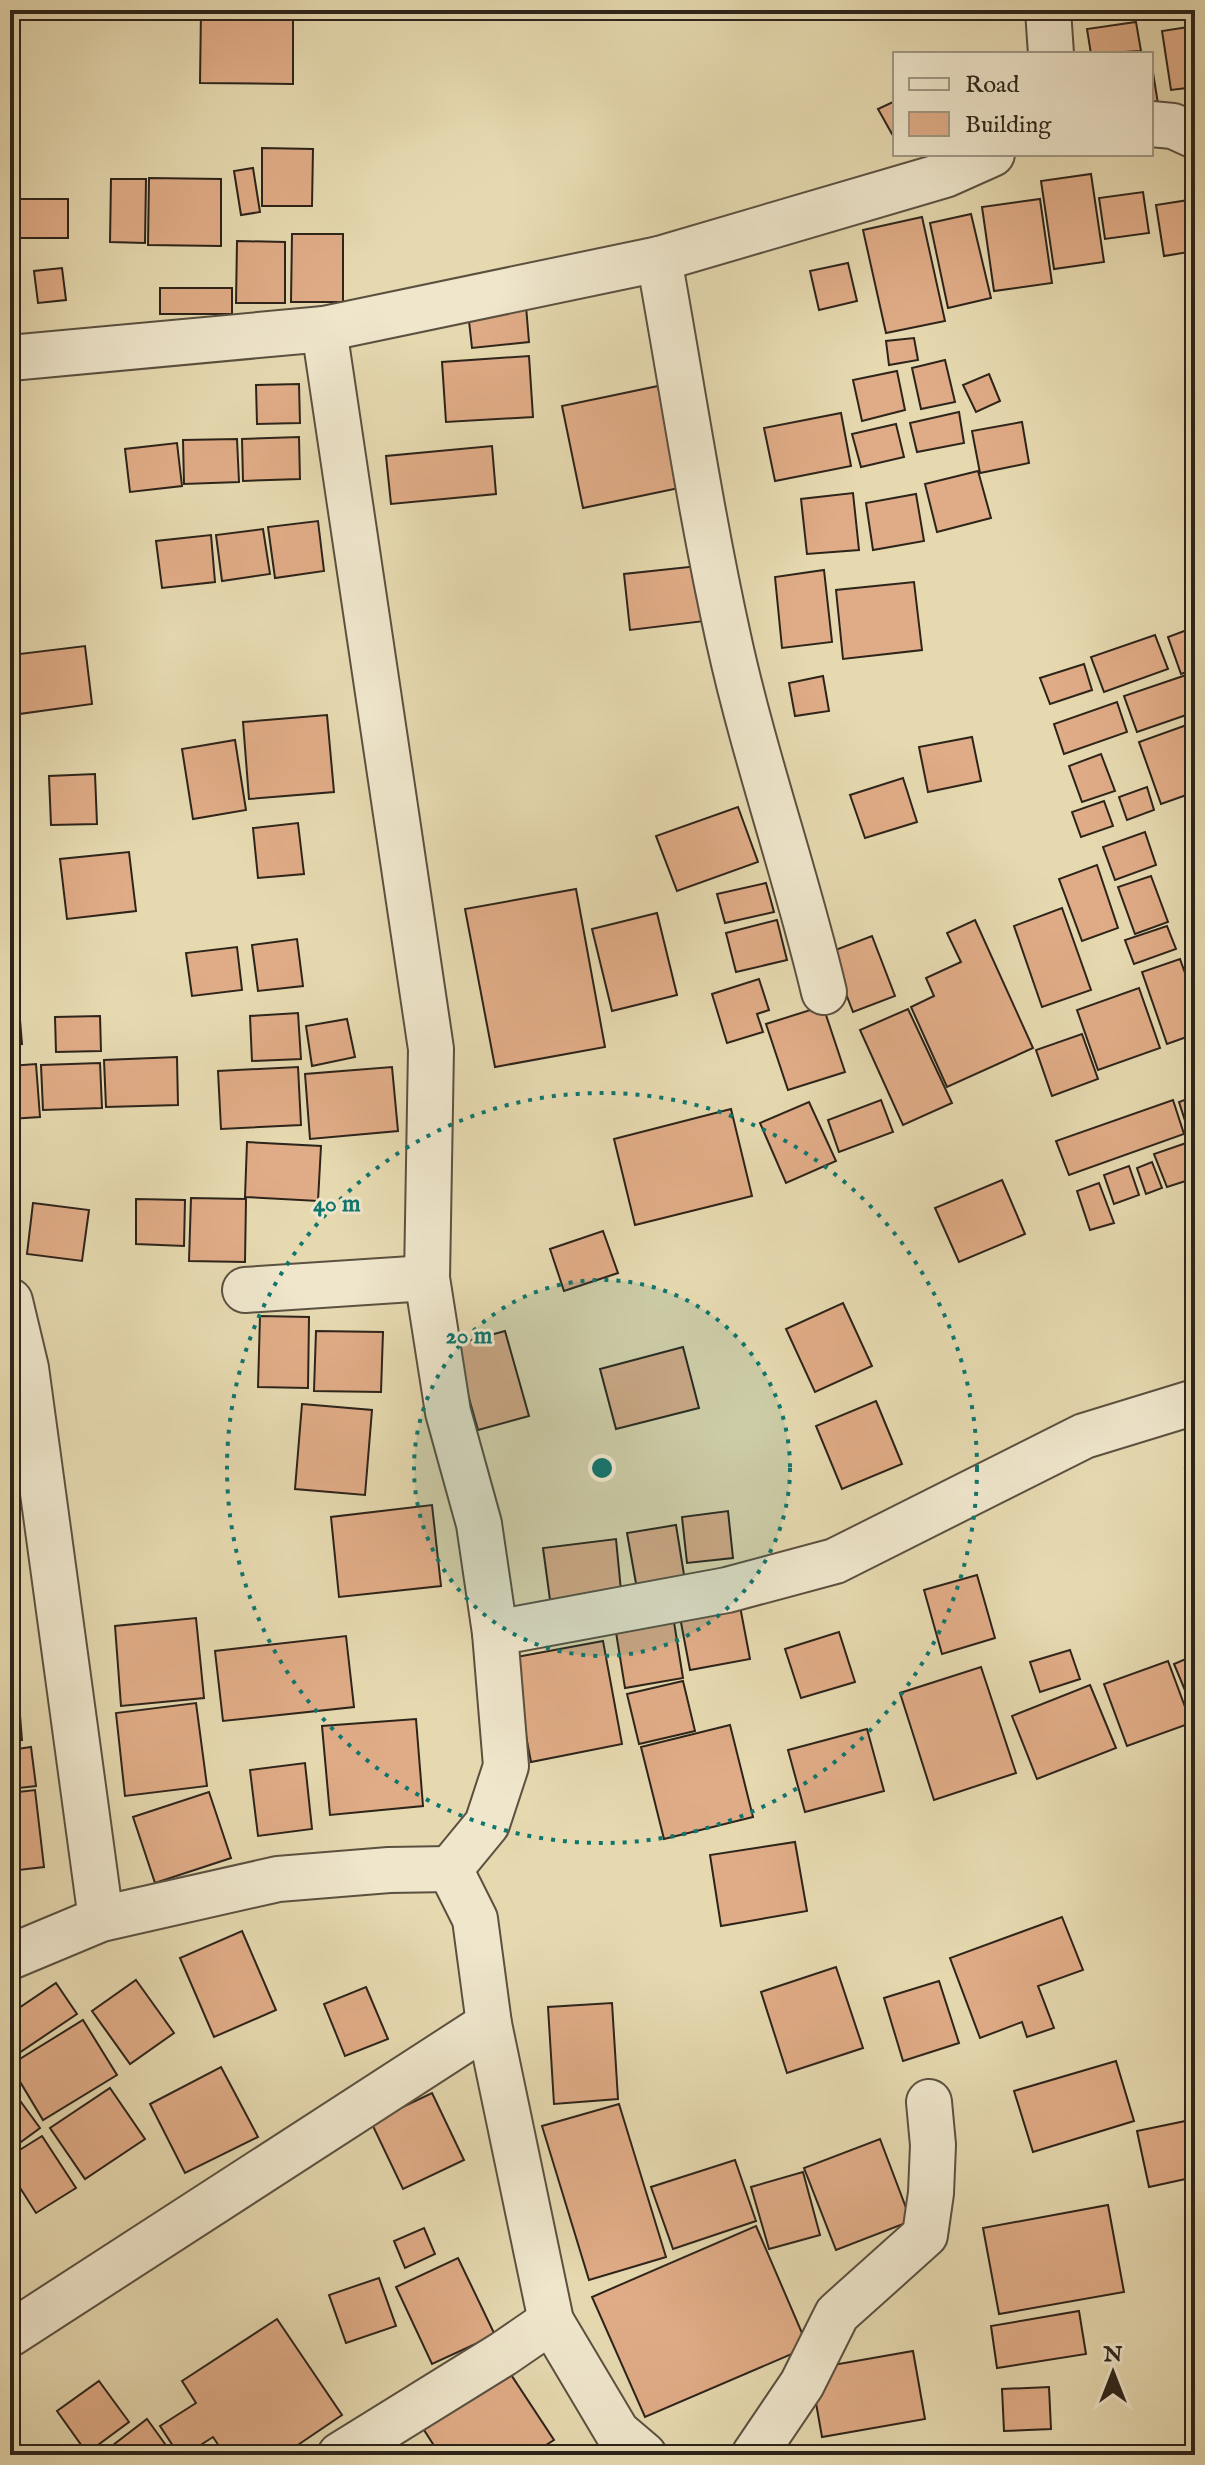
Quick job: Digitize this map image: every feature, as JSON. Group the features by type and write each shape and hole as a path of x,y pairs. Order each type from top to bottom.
{"street":[{"path":"1048,10 1051,52"},
{"path":"1153,124 1173,126 1195,136"},
{"path":"10,358 324,329 659,259 945,175 988,156"},
{"path":"659,259 729,641 770,800 806,914 824,992"},
{"path":"10,1957 101,1919 278,1879 389,1870 450,1869 487,1824 506,1766 495,1633 479,1524 448,1412 427,1278 431,1049 324,329"},
{"path":"245,1290 427,1278"},
{"path":"10,1301 26,1368 101,1919"},
{"path":"495,1633 727,1590 835,1561 1084,1436 1195,1402"},
{"path":"450,1869 475,1919 489,2024 551,2321 617,2432 644,2455"},
{"path":"10,2334 489,2024"},
{"path":"754,2455 802,2384 837,2314 925,2235 933,2145 929,2102"},
{"path":"340,2455 551,2321"}],"building":[{"path":"201,10 293,10 293,84 200,83"},
{"path":"354,10 401,10 355,18"},
{"path":"881,10 989,10 882,19"},
{"path":"1136,22 1141,51 1091,52 1087,29"},
{"path":"1195,26 1195,87 1171,90 1162,31"},
{"path":"1153,72 1159,110 1153,111"},
{"path":"893,102 892,134 878,109"},
{"path":"262,148 313,149 312,206 262,206"},
{"path":"253,168 260,212 241,215 234,171"},
{"path":"1091,174 1104,262 1054,269 1041,181"},
{"path":"149,178 221,179 221,246 148,245"},
{"path":"111,179 146,179 145,243 110,242"},
{"path":"1143,192 1149,233 1105,239 1099,198"},
{"path":"10,199 68,199 68,238 10,238"},
{"path":"1040,199 1052,283 994,291 982,207"},
{"path":"1195,199 1195,251 1164,256 1156,205"},
{"path":"971,214 991,298 948,308 930,223"},
{"path":"922,217 945,321 886,333 863,230"},
{"path":"292,234 343,234 343,302 291,302"},
{"path":"237,241 285,242 285,303 236,303"},
{"path":"12,250 12,332 10,332"},
{"path":"848,263 857,301 819,310 810,271"},
{"path":"62,268 66,300 38,303 34,271"},
{"path":"160,288 232,288 232,314 160,314"},
{"path":"526,306 529,342 472,348 468,312"},
{"path":"914,338 918,360 889,365 886,341"},
{"path":"529,356 533,417 446,422 442,362"},
{"path":"945,360 955,402 921,409 912,368"},
{"path":"897,371 905,410 862,421 853,380"},
{"path":"989,374 1000,401 976,412 963,385"},
{"path":"299,384 300,423 257,424 256,385"},
{"path":"658,386 679,488 583,508 562,406"},
{"path":"959,412 964,443 917,452 910,423"},
{"path":"841,413 851,466 775,481 764,428"},
{"path":"1022,422 1029,463 980,473 972,431"},
{"path":"896,424 904,457 861,467 852,434"},
{"path":"299,437 300,479 243,481 242,439"},
{"path":"237,439 239,482 184,484 183,440"},
{"path":"177,443 182,486 130,492 125,449"},
{"path":"492,446 496,494 391,504 386,456"},
{"path":"978,471 991,518 937,532 925,484"},
{"path":"853,493 859,550 807,554 801,499"},
{"path":"916,494 924,541 873,550 866,503"},
{"path":"318,521 324,571 275,578 268,527"},
{"path":"263,529 270,574 222,581 216,535"},
{"path":"211,535 215,582 162,588 156,541"},
{"path":"698,566 705,621 630,630 624,574"},
{"path":"824,570 832,642 782,648 775,577"},
{"path":"914,582 922,650 843,659 836,590"},
{"path":"1195,627 1195,669 1181,674 1168,637"},
{"path":"1155,635 1168,669 1104,692 1091,657"},
{"path":"85,646 92,704 19,714 11,655"},
{"path":"1084,664 1092,690 1050,704 1040,678"},
{"path":"1195,672 1195,712 1137,732 1124,696"},
{"path":"823,676 829,711 795,716 789,683"},
{"path":"10,682 16,721 10,722"},
{"path":"1117,702 1127,732 1064,754 1054,724"},
{"path":"327,715 334,792 249,799 243,722"},
{"path":"1195,722 1195,792 1161,804 1139,742"},
{"path":"972,737 981,781 928,792 919,747"},
{"path":"235,740 246,810 193,819 182,749"},
{"path":"1101,754 1115,791 1082,802 1069,766"},
{"path":"95,774 97,824 51,825 49,776"},
{"path":"903,778 917,822 865,838 850,795"},
{"path":"1147,787 1154,810 1127,820 1119,797"},
{"path":"1104,801 1113,826 1081,837 1072,812"},
{"path":"738,807 758,862 677,891 656,836"},
{"path":"298,823 304,874 258,878 253,828"},
{"path":"1145,832 1156,865 1115,880 1103,847"},
{"path":"129,852 136,911 67,919 60,859"},
{"path":"1097,865 1118,928 1082,941 1059,879"},
{"path":"1151,876 1168,922 1135,934 1118,887"},
{"path":"766,883 774,912 725,923 717,894"},
{"path":"576,889 605,1047 495,1067 465,909"},
{"path":"1062,908 1091,990 1042,1007 1014,926"},
{"path":"657,913 677,995 612,1011 592,929"},
{"path":"777,920 787,960 736,972 726,933"},
{"path":"975,920 1033,1048 947,1087 911,1007 934,996 926,978 961,962 947,933"},
{"path":"1167,926 1176,949 1134,964 1125,940"},
{"path":"872,936 895,996 853,1012 830,952"},
{"path":"297,939 303,986 258,991 252,945"},
{"path":"237,947 242,990 192,996 186,953"},
{"path":"1180,959 1195,1001 1195,1034 1167,1044 1142,972"},
{"path":"759,979 769,1010 757,1014 763,1032 727,1043 712,994"},
{"path":"1139,988 1160,1048 1098,1070 1077,1010"},
{"path":"18,996 22,1044 10,1045 10,997"},
{"path":"823,1006 845,1072 788,1090 766,1024"},
{"path":"908,1009 952,1103 903,1125 860,1030"},
{"path":"298,1013 301,1059 252,1061 250,1016"},
{"path":"100,1016 101,1051 56,1052 55,1017"},
{"path":"347,1019 355,1057 312,1066 306,1026"},
{"path":"1082,1034 1098,1079 1052,1096 1036,1050"},
{"path":"177,1057 178,1105 106,1107 104,1060"},
{"path":"100,1063 102,1108 43,1110 41,1065"},
{"path":"36,1064 40,1117 10,1119 10,1066"},
{"path":"298,1067 301,1125 221,1129 218,1071"},
{"path":"392,1067 398,1131 310,1139 305,1074"},
{"path":"1195,1096 1195,1128 1188,1130 1179,1102"},
{"path":"881,1100 893,1132 839,1152 828,1120"},
{"path":"1173,1100 1184,1134 1069,1175 1056,1141"},
{"path":"809,1102 836,1161 786,1183 760,1123"},
{"path":"731,1109 752,1196 635,1225 614,1139"},
{"path":"1195,1140 1195,1178 1167,1187 1154,1154"},
{"path":"247,1142 321,1146 318,1201 245,1197"},
{"path":"1152,1162 1162,1188 1146,1194 1137,1168"},
{"path":"1129,1166 1139,1195 1114,1204 1104,1175"},
{"path":"1002,1180 1025,1234 959,1262 935,1208"},
{"path":"1099,1183 1114,1223 1090,1230 1077,1191"},
{"path":"191,1198 246,1199 245,1262 189,1261"},
{"path":"136,1199 185,1200 184,1246 136,1244"},
{"path":"33,1203 89,1210 82,1261 27,1254"},
{"path":"603,1231 618,1273 564,1291 550,1249"},
{"path":"843,1303 872,1366 815,1392 786,1329"},
{"path":"260,1316 309,1317 308,1388 258,1387"},
{"path":"316,1331 383,1332 381,1392 314,1391"},
{"path":"505,1331 529,1416 478,1430 454,1345"},
{"path":"683,1347 699,1408 616,1429 600,1369"},
{"path":"876,1401 902,1464 842,1489 816,1426"},
{"path":"302,1404 372,1410 365,1495 295,1489"},
{"path":"10,1437 27,1437 28,1507 10,1508"},
{"path":"1195,1464 1195,1491 1185,1468"},
{"path":"432,1505 441,1586 339,1597 331,1517"},
{"path":"728,1511 733,1558 687,1563 682,1517"},
{"path":"676,1525 685,1581 637,1589 627,1533"},
{"path":"616,1539 621,1591 550,1600 543,1548"},
{"path":"977,1575 995,1638 942,1654 924,1590"},
{"path":"10,1591 18,1671 10,1672"},
{"path":"739,1601 750,1659 690,1670 679,1612"},
{"path":"673,1616 683,1678 625,1688 615,1626"},
{"path":"196,1618 204,1698 121,1706 115,1626"},
{"path":"839,1632 855,1682 801,1698 785,1649"},
{"path":"346,1636 354,1707 223,1721 215,1651"},
{"path":"603,1641 622,1744 531,1762 511,1658"},
{"path":"1070,1650 1080,1679 1040,1692 1030,1662"},
{"path":"1195,1655 1195,1714 1174,1664"},
{"path":"1168,1661 1191,1723 1127,1746 1104,1684"},
{"path":"981,1667 1016,1773 934,1800 900,1693"},
{"path":"683,1681 695,1731 639,1744 627,1694"},
{"path":"1090,1685 1116,1748 1037,1779 1012,1716"},
{"path":"18,1690 22,1740 10,1741 10,1691"},
{"path":"196,1703 207,1786 125,1796 116,1713"},
{"path":"416,1719 423,1806 330,1815 322,1726"},
{"path":"730,1725 753,1817 664,1839 641,1747"},
{"path":"867,1729 884,1791 805,1812 788,1750"},
{"path":"31,1747 36,1786 10,1789 10,1750"},
{"path":"305,1763 312,1829 258,1836 250,1770"},
{"path":"35,1790 44,1867 10,1871 10,1793"},
{"path":"209,1792 231,1858 155,1883 133,1817"},
{"path":"795,1842 807,1911 721,1926 710,1855"},
{"path":"1062,1917 1083,1970 1038,1986 1054,2028 1027,2037 1022,2022 980,2038 950,1958"},
{"path":"242,1931 276,2010 214,2037 180,1958"},
{"path":"836,1967 863,2048 787,2073 761,1992"},
{"path":"136,1980 174,2033 130,2064 92,2011"},
{"path":"939,1981 959,2043 903,2061 884,1998"},
{"path":"56,1983 77,2014 10,2059 10,2014"},
{"path":"366,1987 388,2039 345,2056 324,2004"},
{"path":"612,2003 618,2099 554,2104 548,2007"},
{"path":"83,2020 117,2075 43,2120 10,2065"},
{"path":"1116,2061 1134,2121 1033,2152 1014,2091"},
{"path":"221,2067 258,2137 185,2173 150,2104"},
{"path":"10,2087 40,2128 10,2150"},
{"path":"110,2088 145,2139 85,2179 50,2128"},
{"path":"432,2093 464,2160 403,2189 371,2122"},
{"path":"619,2104 666,2257 589,2280 542,2126"},
{"path":"1195,2119 1195,2177 1149,2187 1137,2131"},
{"path":"42,2136 76,2188 36,2213 10,2172 10,2156"},
{"path":"880,2139 911,2221 836,2250 804,2168"},
{"path":"735,2160 756,2221 673,2249 651,2187"},
{"path":"803,2172 820,2235 769,2249 751,2187"},
{"path":"1108,2205 1124,2292 999,2314 983,2228"},
{"path":"756,2226 808,2347 645,2417 592,2297"},
{"path":"424,2228 435,2254 405,2268 394,2241"},
{"path":"458,2258 495,2335 432,2364 396,2287"},
{"path":"379,2278 396,2326 346,2343 329,2295"},
{"path":"1079,2311 1086,2354 997,2368 991,2326"},
{"path":"277,2319 342,2415 283,2455 225,2455 213,2437 185,2455 179,2455 160,2426 196,2403 182,2381"},
{"path":"913,2351 925,2419 822,2437 810,2369"},
{"path":"504,2364 554,2440 530,2455 440,2455 417,2419"},
{"path":"99,2381 129,2422 87,2453 57,2411"},
{"path":"1049,2387 1051,2429 1004,2431 1002,2389"},
{"path":"147,2419 173,2455 100,2455"}]}
